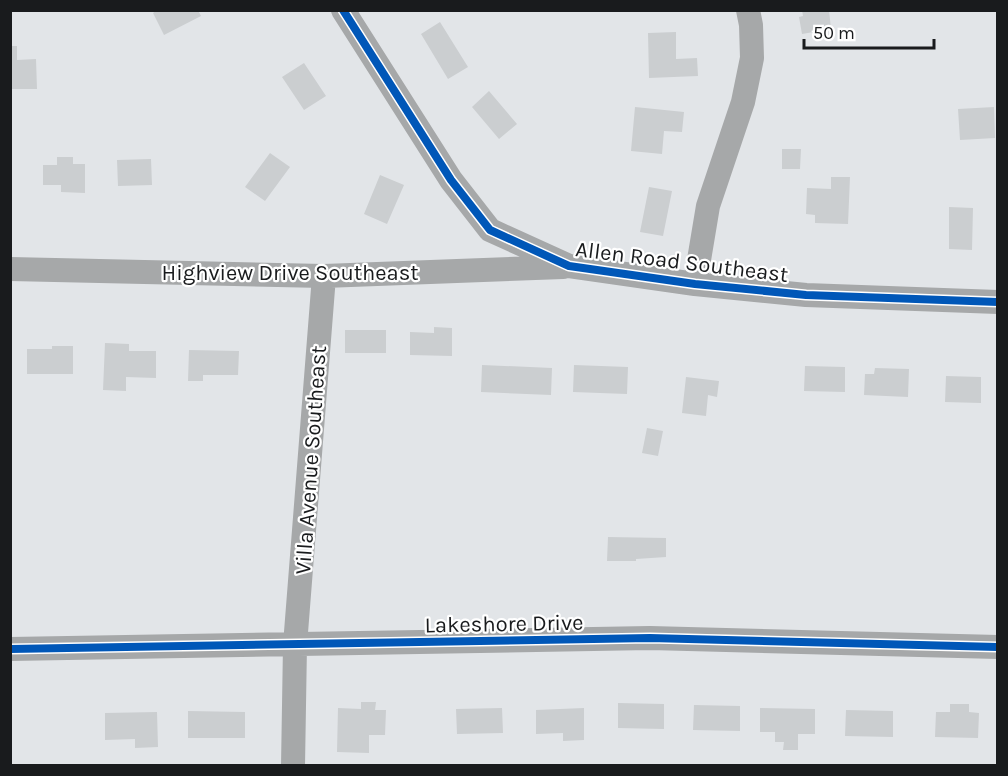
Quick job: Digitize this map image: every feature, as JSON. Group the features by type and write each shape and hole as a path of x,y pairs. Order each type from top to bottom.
{"street":[{"name":"Allen Road Southeast","path":"343,10 451,180 490,230 568,266 695,284 806,294 998,302"},
{"path":"695,284 708,206 743,102 752,58 748,10"},
{"name":"Highview Drive Southeast","path":"10,269 324,276 568,266"},
{"name":"Villa Avenue Southeast","path":"293,765 295,645 324,276"},
{"name":"Lakeshore Drive","path":"10,649 650,638 998,647"}],"building":[{"path":"157,10 198,10 201,16 164,35 153,13"},
{"path":"802,10 829,10 831,29 802,34 799,17 803,16"},
{"path":"440,22 468,67 448,79 421,34"},
{"path":"676,32 676,59 697,58 698,76 649,78 648,33"},
{"path":"10,46 17,46 17,60 36,59 37,89 10,89"},
{"path":"304,63 326,96 304,110 282,77"},
{"path":"489,91 517,124 499,139 472,107"},
{"path":"635,107 684,112 682,132 664,131 662,154 631,151"},
{"path":"994,107 995,138 960,140 958,109"},
{"path":"782,149 801,149 800,169 782,169"},
{"path":"270,153 290,167 265,201 245,187"},
{"path":"57,157 73,157 73,164 85,164 85,193 61,192 61,185 43,185 43,165 57,165"},
{"path":"151,159 152,185 118,186 117,160"},
{"path":"380,175 404,185 387,224 364,214"},
{"path":"831,177 850,177 848,224 815,223 815,215 806,214 807,188 831,189"},
{"path":"649,187 672,191 663,236 640,232"},
{"path":"949,207 973,208 972,250 949,249"},
{"path":"434,327 452,328 452,356 410,355 410,332 434,333"},
{"path":"345,330 386,330 386,353 345,353"},
{"path":"105,343 129,344 129,351 156,351 156,378 126,377 126,391 103,390"},
{"path":"52,346 73,346 73,374 27,374 27,349 52,349"},
{"path":"189,350 239,351 238,375 203,375 203,381 188,381"},
{"path":"482,365 552,368 551,395 481,392"},
{"path":"574,365 628,367 627,394 573,392"},
{"path":"805,366 845,367 845,392 804,391"},
{"path":"875,368 909,369 908,397 864,395 865,374 874,374"},
{"path":"946,376 981,377 981,403 945,402"},
{"path":"686,377 719,381 717,397 708,395 706,416 682,413"},
{"path":"647,428 663,431 658,456 642,453"},
{"path":"608,537 666,538 666,557 636,559 636,561 607,561"},
{"path":"361,702 376,702 375,710 386,710 385,735 369,735 369,753 337,752 338,708 361,709"},
{"path":"618,703 664,704 664,729 618,728"},
{"path":"950,704 969,704 969,712 979,713 978,738 935,737 936,712 950,712"},
{"path":"694,705 740,706 740,731 693,730"},
{"path":"502,708 503,733 457,734 456,709"},
{"path":"584,708 584,740 563,741 563,733 536,734 536,710"},
{"path":"760,708 815,709 815,734 798,734 798,750 783,750 784,742 775,742 775,732 760,732"},
{"path":"846,710 893,711 893,737 845,736"},
{"path":"188,711 245,712 245,738 188,738"},
{"path":"157,712 158,747 135,748 135,739 105,740 105,713"}],"cycle path":[{"path":"343,10 451,180 490,230 569,266 695,284 806,295 998,302"},
{"path":"10,649 650,638 998,647"}]}
